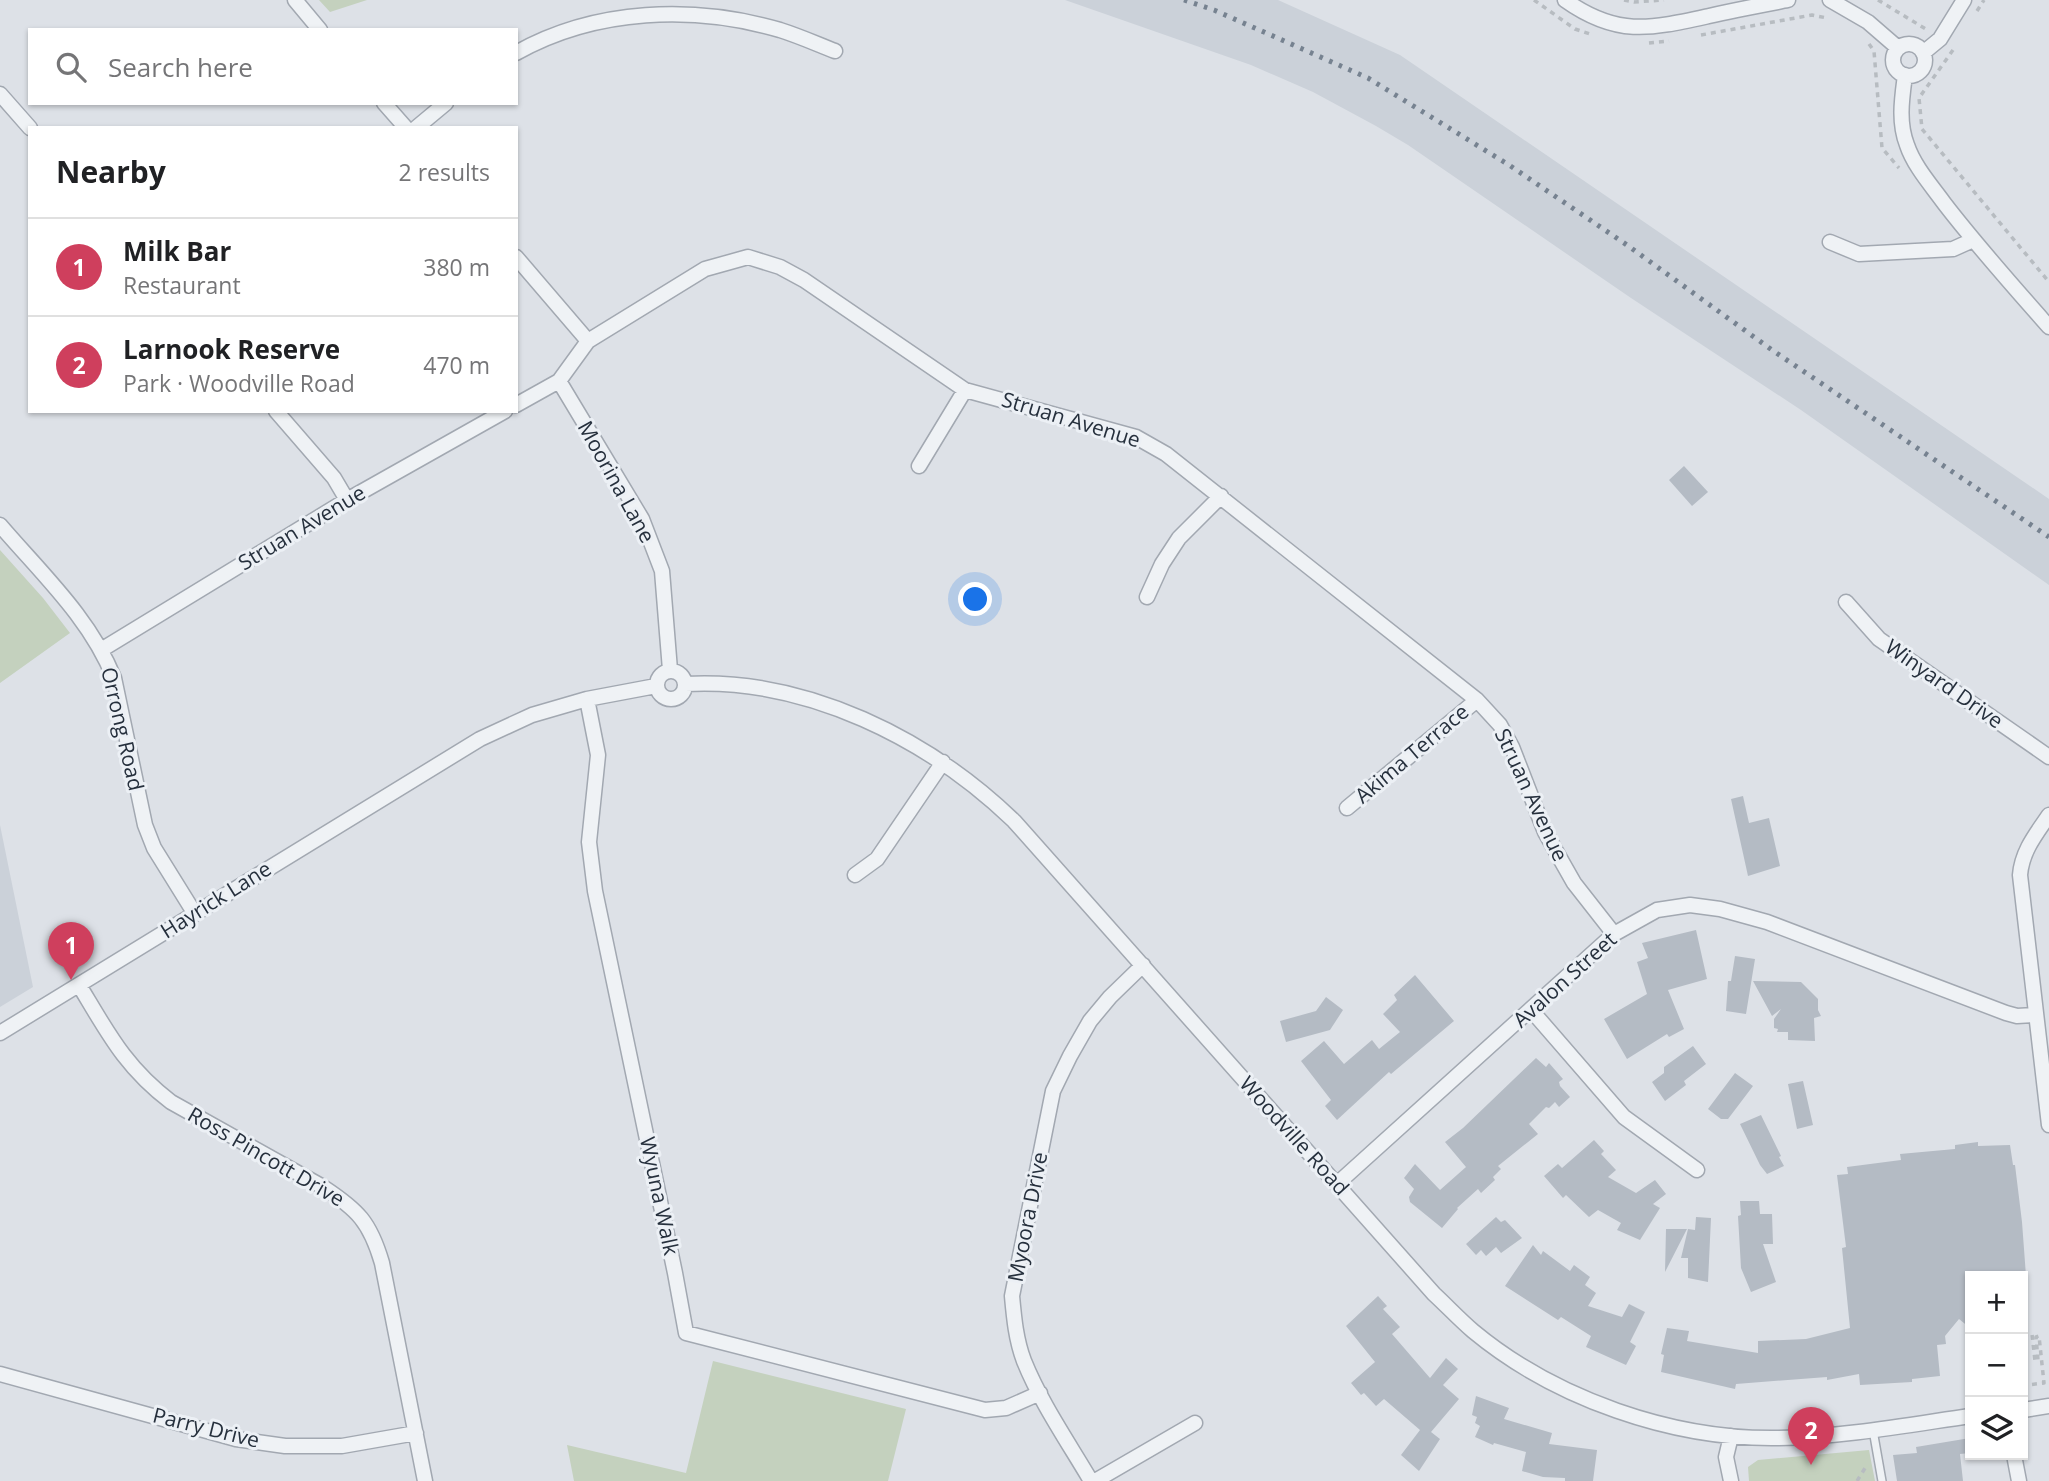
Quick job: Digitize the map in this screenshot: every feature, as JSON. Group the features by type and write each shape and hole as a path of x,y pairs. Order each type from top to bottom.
{"street":[{"path":"295,0 318,28"},
{"path":"1565,0 1595,18 1634,27 1654,28 1740,5 1788,0"},
{"path":"1830,0 1868,23 1898,48"},
{"path":"1923,53 1940,38 1964,0"},
{"path":"518,52 570,28 612,19 681,13 732,19 781,31 835,51"},
{"path":"1912,44 1923,53 1924,63 1919,72 1905,75 1897,70 1893,61 1898,48 1912,44"},
{"path":"1905,75 1902,117 1907,146 1924,177 1973,240 2049,327"},
{"path":"0,94 28,126"},
{"path":"386,105 403,126"},
{"path":"418,126 444,105"},
{"path":"1830,242 1859,254 1953,249 1973,240"},
{"name":"Struan Avenue","path":"518,404 559,381 588,341 705,269 748,257 780,267 804,279 965,390 1136,437 1166,454 1221,496 1477,700 1500,725 1512,747 1545,832 1574,883 1614,934"},
{"path":"518,259 588,341"},
{"name":"Moorina Lane","path":"559,381 642,519 662,571 670,670"},
{"path":"919,466 965,390"},
{"path":"277,413 334,478 347,500"},
{"name":"Struan Avenue","path":"102,650 347,500 501,413"},
{"path":"1147,597 1162,564 1179,538 1221,496"},
{"name":"Orrong Road","path":"0,525 81,620 102,650 114,678 149,837 194,914"},
{"name":"Winyard Drive","path":"1846,602 1880,639 2049,757"},
{"path":"670,670 681,675 685,684 682,695 673,699 664,698 656,686 659,677 670,670"},
{"name":"Woodville Road","path":"685,684 748,686 853,714 907,740 943,762 993,801 1143,965 1434,1294 1474,1331 1525,1367 1594,1402 1639,1418 1672,1427 1731,1436 1798,1437 1965,1417"},
{"path":"587,699 656,686"},
{"name":"Hayrick Lane","path":"0,1033 480,739 532,715 587,699"},
{"name":"Wyuna Walk","path":"587,699 598,755 589,842 595,891 685,1333 985,1410 1006,1408 1040,1393"},
{"name":"Akima Terrace","path":"1347,808 1477,700"},
{"path":"855,875 877,859 943,762"},
{"path":"2049,815 2025,850 2020,875 2049,1125"},
{"name":"Avalon Street","path":"1337,1184 1532,1011 1614,934 1657,910 1690,905 1720,909 1767,922 2006,1013 2017,1016 2036,1015"},
{"name":"Myoora Drive","path":"1093,1481 1040,1393 1023,1359 1015,1330 1012,1296 1054,1091 1090,1021 1143,965"},
{"name":"Ross Pincott Drive","path":"79,985 121,1053 136,1073 154,1089 171,1102 323,1187 344,1201 372,1232 382,1264 425,1481"},
{"path":"1532,1011 1624,1117 1697,1170"},
{"name":"Parry Drive","path":"0,1374 236,1439 285,1446 342,1446 416,1433"},
{"path":"2028,1409 2049,1406"},
{"path":"1093,1481 1195,1423"},
{"path":"1731,1436 1726,1457 1731,1481"},
{"path":"2015,1460 2020,1481"}],"lane":[{"path":"1873,1429 1882,1481"}],"path":[{"path":"1534,0 1575,29 1595,35"},
{"path":"1624,0 1664,0"},
{"path":"1878,0 1954,48 1919,98 1922,129 2049,282"},
{"path":"1972,19 1984,0"},
{"path":"1696,36 1812,15 1832,20"},
{"path":"1643,43 1670,41"},
{"path":"1867,42 1874,51 1882,148 1906,177"},
{"path":"2028,1334 2032,1334 2035,1361 2038,1360 2036,1336 2039,1336 2044,1383 2028,1385"}],"shaded area":[{"path":"1065,0 1278,0 1400,55 2049,499 2049,585 1801,410 1631,298 1408,145 1313,92 1251,65"},
{"path":"0,825 33,987 0,1007"}],"green space":[{"path":"319,0 367,0 330,12"},
{"path":"0,550 70,633 0,683"},
{"path":"713,1361 906,1409 888,1481 574,1481 567,1445 686,1473"},
{"path":"1869,1450 1875,1481 1749,1481 1748,1467 1758,1460"}],"building":[{"path":"1684,466 1708,492 1692,506 1669,480"},
{"path":"1743,796 1749,823 1769,818 1780,866 1748,876 1731,799"},
{"path":"1696,930 1707,979 1668,990 1684,1029 1669,1037 1667,1034 1627,1059 1604,1019 1647,994 1637,962 1648,958 1642,943"},
{"path":"1735,956 1755,959 1746,1014 1726,1011 1728,981 1731,981"},
{"path":"1415,975 1454,1021 1391,1074 1389,1072 1337,1120 1325,1106 1331,1100 1301,1061 1324,1041 1344,1064 1372,1040 1379,1049 1400,1032 1383,1014 1397,1000 1394,995"},
{"path":"1753,981 1801,982 1818,999 1821,1016 1814,1018 1815,1041 1788,1040 1788,1032 1777,1032 1774,1019 1781,1009 1772,1016"},
{"path":"1326,997 1343,1010 1330,1030 1286,1042 1280,1021 1316,1011"},
{"path":"1693,1046 1706,1064 1684,1081 1686,1085 1665,1101 1652,1082 1664,1073 1664,1067"},
{"path":"1536,1058 1546,1067 1549,1063 1563,1079 1559,1082 1560,1086 1570,1097 1559,1107 1555,1102 1549,1108 1546,1107 1529,1124 1538,1134 1498,1166 1501,1169 1493,1177 1495,1180 1481,1193 1478,1189 1457,1208 1442,1228 1410,1202 1409,1197 1414,1189 1404,1178 1415,1164 1440,1190 1466,1167 1445,1142"},
{"path":"1735,1073 1753,1086 1728,1119 1721,1119 1708,1109"},
{"path":"1803,1081 1813,1125 1797,1129 1788,1084"},
{"path":"1761,1115 1784,1166 1767,1174 1740,1124"},
{"path":"1594,1140 1604,1151 1601,1154 1616,1170 1608,1177 1636,1193 1655,1180 1666,1194 1653,1204 1660,1208 1640,1240 1617,1230 1621,1223 1598,1210 1589,1217 1566,1195 1563,1198 1544,1176 1558,1164 1562,1168"},
{"path":"1978,1142 1978,1146 2010,1145 2015,1165 2026,1271 1965,1271 1965,1324 1959,1319 1945,1336 1946,1344 1937,1345 1940,1376 1912,1379 1912,1382 1860,1385 1859,1374 1827,1380 1827,1377 1736,1384 1735,1389 1661,1372 1664,1355 1661,1354 1667,1328 1689,1331 1687,1341 1758,1353 1758,1341 1806,1339 1850,1328 1842,1248 1846,1247 1837,1175 1848,1174 1847,1167 1901,1160 1900,1154 1955,1149 1955,1145"},
{"path":"1740,1201 1759,1201 1760,1214 1772,1214 1773,1244 1763,1244 1776,1282 1751,1292 1741,1268 1738,1216 1741,1215"},
{"path":"1496,1217 1501,1222 1505,1220 1522,1238 1501,1253 1496,1247 1486,1256 1481,1250 1476,1255 1466,1244"},
{"path":"1696,1217 1711,1218 1708,1282 1688,1278 1688,1258 1681,1258 1688,1229 1695,1230"},
{"path":"1666,1229 1687,1229 1665,1272"},
{"path":"1533,1245 1541,1255 1543,1251 1570,1271 1574,1265 1590,1277 1585,1285 1596,1293 1588,1306 1622,1317 1629,1304 1645,1312 1630,1342 1636,1346 1626,1365 1586,1347 1591,1336 1561,1317 1558,1320 1505,1286"},
{"path":"1378,1296 1387,1306 1383,1309 1400,1327 1392,1334 1430,1378 1446,1358 1458,1369 1443,1385 1459,1399 1431,1432 1440,1439 1419,1471 1401,1455 1420,1430 1384,1399 1376,1406 1351,1383 1375,1362 1346,1326"},
{"path":"1476,1396 1509,1408 1504,1419 1552,1433 1549,1444 1597,1450 1593,1481 1565,1481 1565,1478 1543,1477 1522,1471 1526,1452 1494,1443 1493,1445 1475,1437 1480,1426 1475,1423 1477,1417 1472,1415"},
{"path":"1965,1439 1965,1454 1960,1454 1963,1481 1897,1481 1893,1455 1917,1453 1916,1447"}],"railway":[{"path":"1184,0 1214,10 1368,78 1509,165 1627,245 1772,350 2049,537"}],"place":[{"name":"Milk Bar","path":"71,980"},
{"name":"Larnook Reserve","path":"1811,1465"}]}
